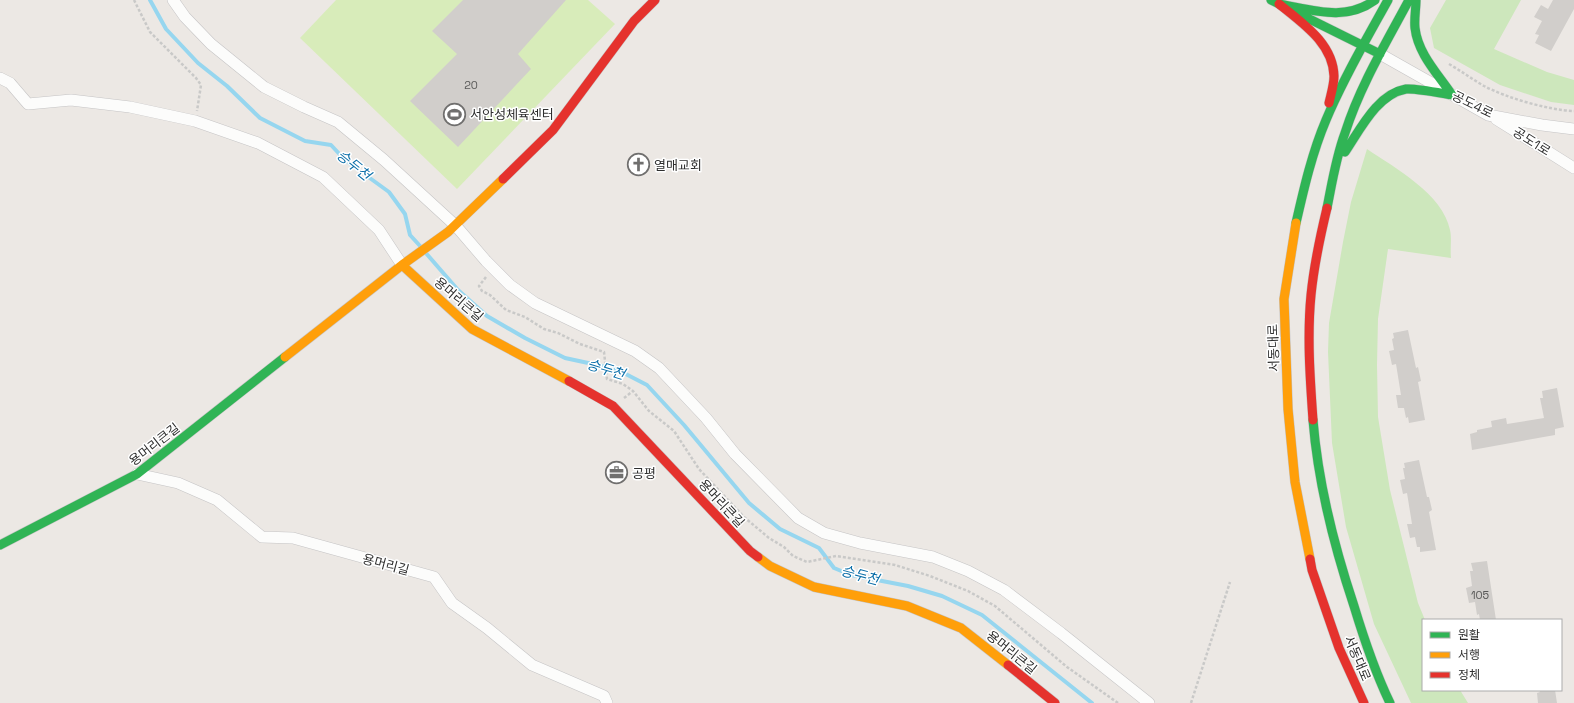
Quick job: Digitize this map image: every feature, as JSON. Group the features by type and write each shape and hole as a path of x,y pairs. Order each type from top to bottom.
{"main road":[{"name":"용머리큰길","path":"0,545 137,474 402,265 452,229 553,130 634,21 655,0"},
{"path":"1275,2 1334,14 1354,12 1368,7 1375,0"},
{"name":"서동대로","path":"1364,703 1339,648 1312,570 1295,482 1288,409 1284,299 1293,235 1305,183 1326,120 1363,45 1388,0"},
{"name":"서동대로","path":"1390,703 1367,648 1336,549 1324,496 1316,442 1309,356 1310,308 1316,260 1337,163 1347,126 1370,74 1409,0"},
{"path":"1416,0 1415,28 1420,47 1452,95"},
{"path":"1275,2 1380,54"},
{"path":"1275,2 1322,42 1330,57 1334,75 1326,120"},
{"path":"1337,163 1376,107 1390,94 1407,89 1452,95"},
{"name":"용머리큰길","path":"402,265 472,329 560,375 613,406 750,551 770,566 814,587 907,606 962,628 1055,703"}],"street":[{"path":"173,0 185,17 211,44 264,87 304,108 338,122 384,160 510,285 535,303 635,351 658,368 706,418 735,454 798,518 824,533 860,543 933,557 968,571 1004,590 1149,703"},
{"name":"공도4로","path":"1380,54 1488,115 1574,129"},
{"path":"0,78 10,83 28,104 71,100 130,107 195,121 258,143 323,177 379,230 402,265"},
{"name":"공도1로","path":"1488,115 1574,168"},
{"name":"용머리길","path":"137,474 178,483 217,500 262,537 293,538 434,577 452,603 487,628 532,665 604,696 607,703"}],"path":[{"path":"134,0 150,32 196,78 201,85 195,121"},
{"path":"1444,61 1484,86 1514,98 1574,111"},
{"path":"483,280 478,286 506,310 525,317 544,328 580,344 604,352 607,379 623,384 633,391 649,411 674,431 699,469 744,517 769,538 784,546 793,556 807,562 836,556 895,565 930,576 968,591 995,606 1067,667 1118,703"},
{"path":"1190,703 1230,582"}],"green space":[{"name":"서안성체육센터","path":"336,0 588,0 615,24 457,189 300,38"},
{"path":"1446,0 1521,0 1494,49 1547,72 1574,80 1574,105 1551,102 1500,85 1434,48 1430,28"},
{"path":"1367,149 1404,173 1428,194 1446,217 1451,233 1451,258 1388,249 1378,319 1378,417 1390,490 1418,603 1425,619 1422,619 1422,691 1461,691 1468,703 1411,703 1374,624 1346,527 1332,443 1328,352 1329,323 1351,202"}],"building":[{"path":"463,0 566,0 518,54 531,69 458,147 410,101 457,54 432,31"},
{"path":"1553,0 1574,0 1574,9 1551,51 1535,43 1539,35 1535,34 1542,21 1534,17 1541,5 1548,9"},
{"path":"1408,330 1416,368 1418,367 1421,381 1418,382 1425,420 1409,423 1408,417 1406,418 1404,408 1398,408 1396,395 1401,395 1396,364 1392,365 1389,351 1394,350 1392,339 1394,338 1393,333"},
{"path":"1557,388 1564,427 1555,429 1555,435 1472,450 1470,434 1477,432 1477,430 1492,427 1491,421 1506,418 1507,424 1544,418 1540,398 1543,398 1542,391"},
{"path":"1419,460 1427,497 1429,497 1432,510 1429,512 1436,550 1420,552 1420,547 1417,547 1415,537 1410,538 1407,524 1412,524 1407,493 1403,494 1400,480 1405,479 1403,468 1405,468 1404,463"},
{"path":"1487,561 1496,619 1480,619 1479,614 1477,615 1475,602 1469,603 1466,588 1472,586 1470,571 1473,571 1471,563"},
{"path":"1555,691 1557,703 1538,703 1537,693"}],"waterway":[{"name":"승두천","path":"150,0 166,29 198,63 227,86 260,118 305,141 331,145 345,160 389,192 405,214 410,235 421,247"},
{"name":"승두천","path":"425,252 458,290 487,316 525,338 565,358 616,369 647,385 684,425 749,503 780,529 819,548 834,568 851,575 908,586 942,596 982,615 1092,703"}],"traffic: fast":[{"path":"1271,0 1380,54"},
{"path":"1279,4 1316,11 1340,13 1364,7 1375,0"},
{"path":"1296,223 1312,158 1321,132 1348,74 1388,0"},
{"path":"1327,208 1339,151 1358,98 1409,0"},
{"path":"1416,0 1415,28 1420,46 1429,63 1452,95"},
{"path":"1345,152 1370,114 1386,98 1396,92 1410,89 1452,95"},
{"path":"0,545 137,474 285,357"},
{"path":"1313,420 1315,444 1323,491 1334,537 1366,643 1379,679 1390,703"}],"traffic: slow":[{"path":"285,357 402,265 448,232 503,179"},
{"path":"1296,223 1284,299 1288,409 1295,482 1310,559"},
{"path":"402,265 472,329 569,381"},
{"path":"758,557 770,566 814,587 907,606 961,628 1008,665"}],"traffic: jam":[{"path":"503,179 553,130 634,21 655,0"},
{"path":"1279,4 1315,35 1328,54 1332,64 1334,76 1329,103"},
{"path":"1313,420 1309,357 1310,310 1312,284 1327,208"},
{"path":"569,381 613,406 750,551 758,557"},
{"path":"1310,559 1312,570 1339,648 1364,703"},
{"path":"1008,665 1055,703"}],"place":[{"name":"서안성체육센터","path":"454,114"},
{"name":"열매교회","path":"638,165"},
{"name":"공평","path":"616,473"}]}
